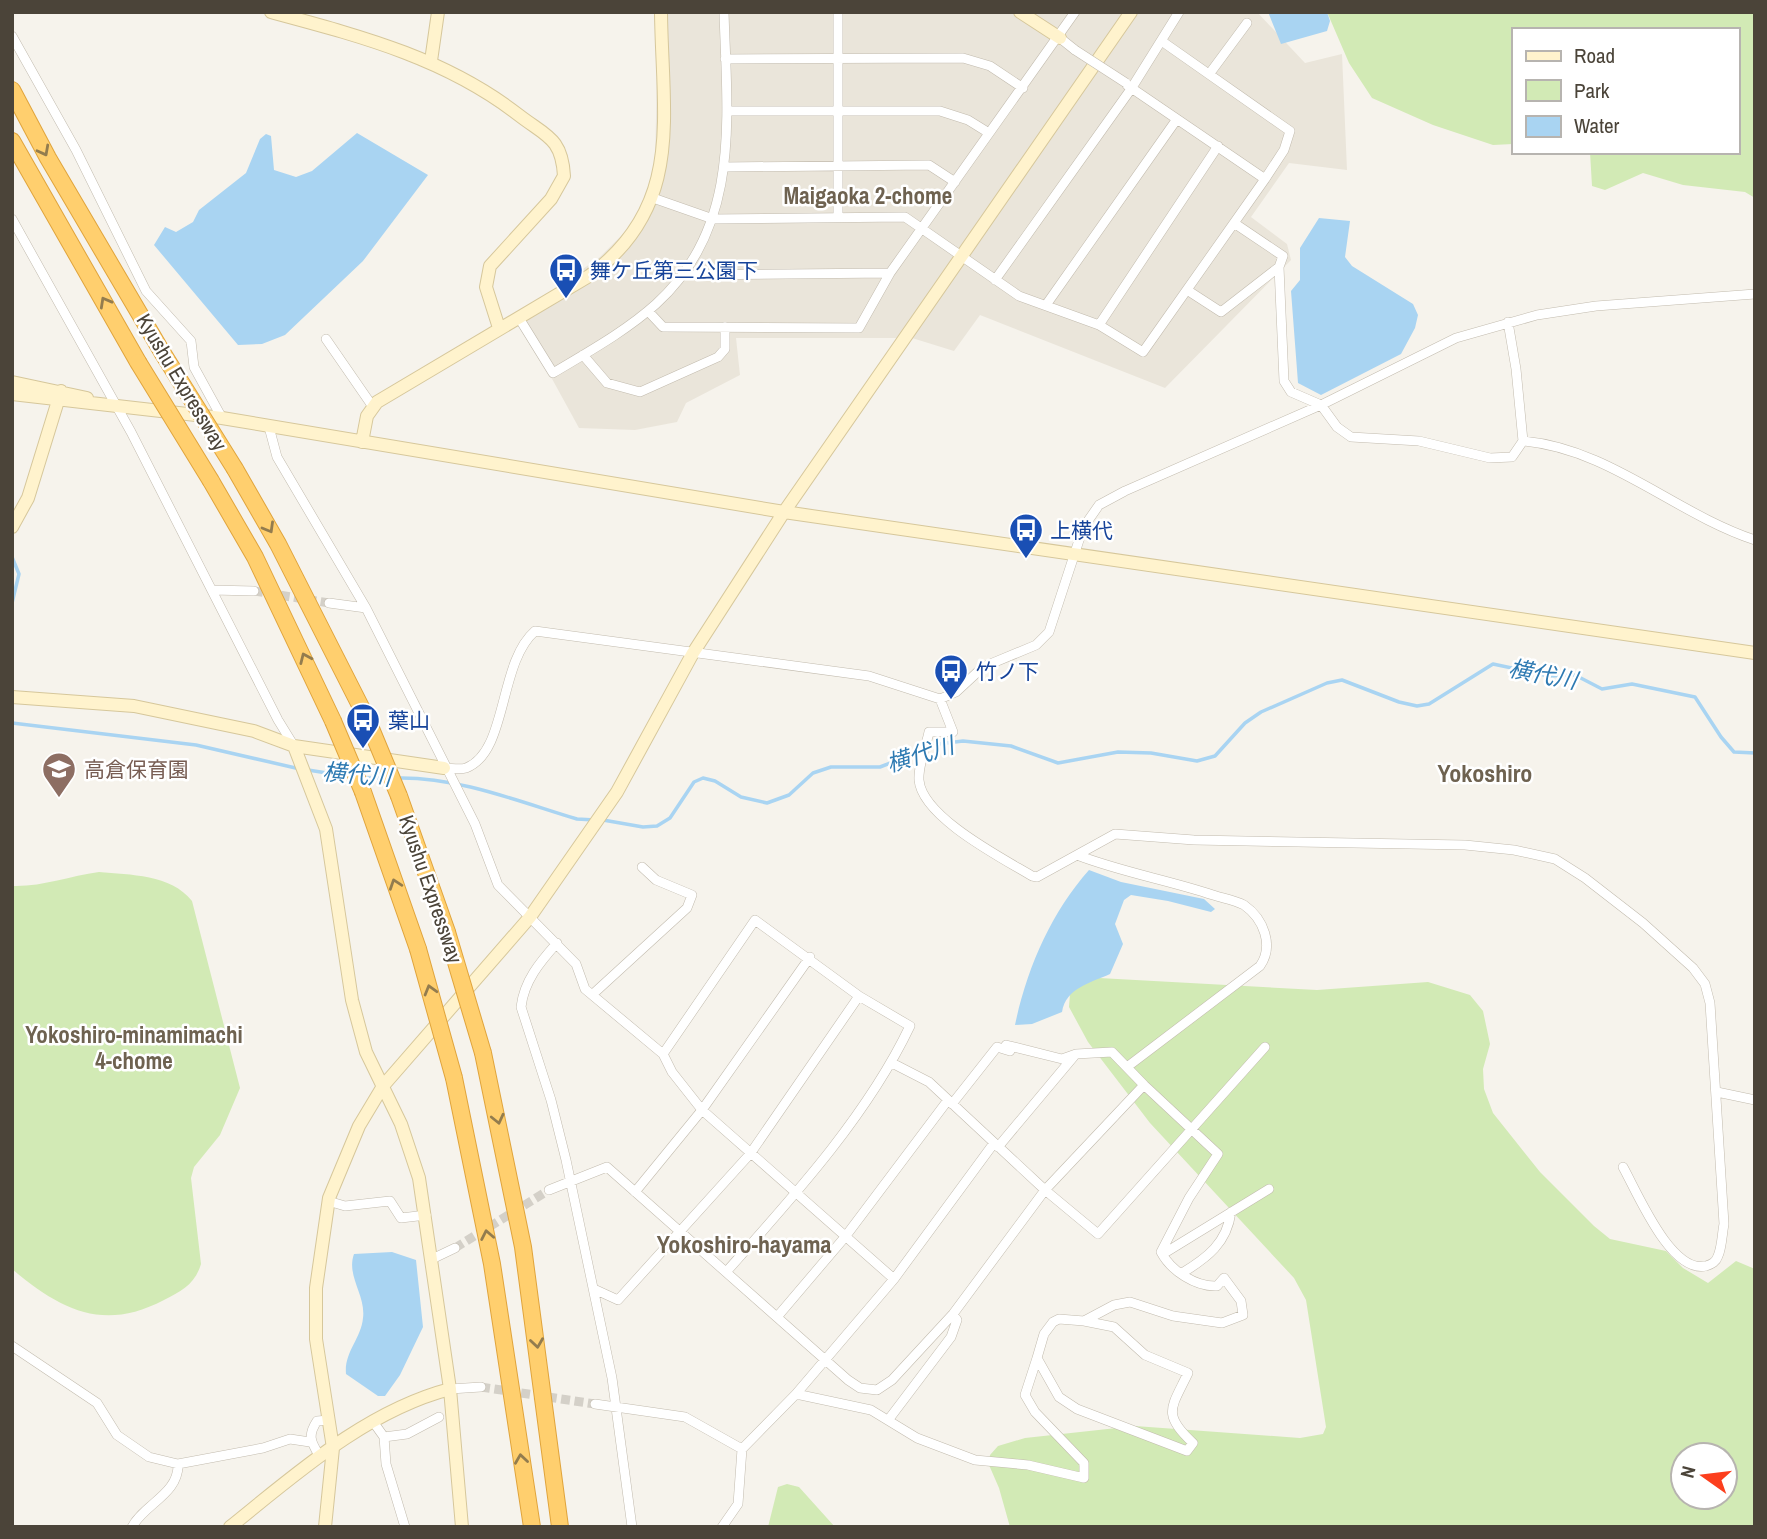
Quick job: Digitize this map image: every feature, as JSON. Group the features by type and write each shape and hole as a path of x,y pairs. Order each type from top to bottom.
{"highway":[{"name":"Kyushu Expressway","path":"12,90 48,158 278,544 367,719 399,796 447,932 483,1053 523,1247 560,1527"},
{"name":"Kyushu Expressway","path":"12,141 138,362 261,569 333,721 362,792 418,949 454,1078 492,1264 532,1527"}],"street":[{"path":"271,12 381,42 431,61 547,133 558,146 564,162 564,176 551,199 490,266 486,286 499,328"},
{"path":"431,61 438,12"},
{"path":"362,442 367,416 377,402 614,258 636,232 653,198 663,158 661,12"},
{"path":"519,318 553,373 648,311 683,275 713,219 724,167 724,12"},
{"path":"838,12 838,217"},
{"path":"1020,12 1265,179"},
{"path":"648,311 663,327 859,328 890,273 1060,38 1075,12"},
{"path":"325,1527 333,1448 316,1339 320,1245 328,1201 359,1126 383,1086 530,917 617,792 692,653 784,512 959,256 1131,12"},
{"path":"995,281 1128,86 1164,42 1179,12"},
{"path":"1210,73 1247,23"},
{"path":"12,36 76,150 146,291 191,341 194,367 222,418"},
{"path":"653,198 713,219 905,217 1019,296 1099,325 1143,352 1265,179 1284,150 1290,131 1164,42"},
{"path":"725,59 963,58 990,66 1023,88"},
{"path":"726,111 940,111 968,120 989,133"},
{"path":"1046,305 1177,119"},
{"path":"1099,325 1218,146"},
{"path":"724,167 929,165 955,182"},
{"path":"12,219 115,405 278,720 295,746 326,829 352,1000 366,1052 401,1124 419,1178 450,1389 462,1527"},
{"path":"1234,223 1283,256 1279,267 1284,381 1291,392 1321,405 1337,427 1360,439 1419,441 1490,458 1512,457 1523,441 1516,369 1507,322"},
{"path":"1187,290 1221,312 1279,267"},
{"path":"683,275 890,273"},
{"path":"12,698 134,706 254,731 295,746 444,768 465,768 481,758 493,739 517,652 535,631 869,676 940,699 956,692 983,667 1036,645 1049,632 1083,528 1099,505 1321,405 1456,338 1507,322 1596,306 1755,294"},
{"path":"583,355 607,383 640,392 718,357 725,349 725,327"},
{"path":"326,339 373,407"},
{"path":"12,382 60,396"},
{"path":"12,394 60,396 222,418 784,512 1755,653"},
{"path":"12,527 28,498 60,396"},
{"path":"269,427 277,457 366,608 444,768 475,824 498,885 576,964 584,989 663,1054 672,1072 702,1110 894,1279"},
{"path":"1523,441 1548,443 1615,467 1717,528 1755,540"},
{"path":"212,590 254,591"},
{"path":"329,603 366,608"},
{"path":"940,699 953,732 929,732 919,779 923,797 932,808 976,842 1032,876 1037,877 1105,838 1127,834 1194,840 1465,845 1514,850 1555,859 1585,878 1643,923 1693,968 1705,984 1710,1003 1724,1224 1718,1258 1712,1264 1696,1268 1682,1261 1658,1230 1623,1167"},
{"path":"1077,855 1105,866 1172,881 1244,905 1258,922 1269,945 1268,955 1260,966 1127,1067"},
{"path":"593,994 687,908 692,895 656,880 642,867"},
{"path":"663,1054 755,920 810,957 859,996 910,1026 892,1063 796,1195 727,1271"},
{"path":"557,943 540,962 523,992 521,1007 551,1100 594,1289 612,1378 632,1527"},
{"path":"635,1192 702,1110 810,957"},
{"path":"594,1289 618,1300 682,1231 750,1154 859,996"},
{"path":"777,1317 845,1237 950,1102 997,1047 1062,1059 1076,1054 1112,1052 1219,1154 1189,1198 1163,1254 1167,1263 1203,1286 1217,1286 1224,1278 1241,1301 1243,1315 1222,1323 1173,1315 1130,1302 1114,1306 1084,1321"},
{"path":"892,1063 929,1082 1045,1190 1098,1234 1265,1047"},
{"path":"722,1527 738,1504 742,1449 796,1394 894,1279 996,1145 1076,1054"},
{"path":"549,1190 607,1167 824,1359 860,1388 877,1390 892,1380 953,1314 1045,1190 1144,1085"},
{"path":"1717,1092 1755,1100"},
{"path":"1163,1254 1269,1189"},
{"path":"328,1201 345,1206 390,1201 401,1218 426,1215"},
{"path":"1182,1273 1199,1263 1222,1242 1231,1213"},
{"path":"432,1259 456,1248"},
{"path":"889,1419 951,1337 957,1320 953,1314"},
{"path":"796,1394 871,1410 917,1438 975,1460 1028,1465 1084,1478 1084,1464 1035,1412 1025,1395 1044,1334 1053,1322 1059,1319 1084,1321 1114,1327 1144,1355 1188,1373 1171,1410 1175,1427 1193,1443 1187,1451 1077,1409 1059,1397 1037,1358"},
{"path":"12,1346 97,1404 117,1435 140,1452 178,1464 263,1448 290,1439 310,1442"},
{"path":"230,1527 296,1472 416,1398 450,1389 481,1387"},
{"path":"596,1404 685,1417 742,1449"},
{"path":"384,1437 407,1434 439,1417"},
{"path":"320,1457 310,1442 310,1432 317,1421 329,1420"},
{"path":"374,1423 384,1437 386,1464 405,1527"},
{"path":"132,1527 171,1488 179,1474 178,1464"}],"shaded area":[{"path":"658,12 1257,12 1305,63 1342,54 1347,170 1289,163 1251,217 1287,244 1291,260 1165,388 980,315 954,351 912,338 736,338 740,375 686,403 677,422 635,430 579,428 517,315 600,257 634,223 655,169"}],"green space":[{"path":"1327,12 1755,12 1755,198 1745,192 1683,185 1643,173 1605,190 1592,186 1590,154 1739,154 1739,28 1512,28 1512,144 1493,145 1433,125 1372,98 1349,63"},
{"path":"99,872 137,875 162,881 183,892 192,901 240,1088 220,1135 194,1167 191,1178 201,1264 195,1277 177,1293 142,1310 102,1315 83,1312 48,1296 12,1269 12,886 45,883"},
{"path":"1081,977 1317,990 1428,982 1470,995 1483,1011 1490,1044 1483,1069 1484,1089 1493,1113 1540,1172 1594,1226 1610,1239 1666,1251 1683,1268 1708,1283 1736,1261 1755,1269 1755,1527 1010,1527 989,1465 990,1455 998,1446 1025,1438 1135,1426 1300,1438 1323,1434 1326,1427 1306,1300 1294,1278 1150,1123 1088,1042 1069,1007 1070,994"},
{"path":"787,1484 799,1487 835,1527 768,1527 778,1487"}],"water":[{"path":"1268,12 1327,12 1330,21 1327,31 1281,44"},
{"path":"357,133 428,175 363,261 285,335 262,344 238,345 154,245 165,227 176,232 193,222 199,210 246,173 260,139 266,134 271,136 274,170 296,177 312,171"},
{"path":"1319,218 1350,221 1345,257 1352,266 1413,304 1418,315 1415,328 1401,354 1321,395 1298,383 1291,291 1300,280 1300,248"},
{"path":"1089,870 1121,882 1204,899 1215,909 1211,912 1131,895 1124,900 1115,924 1123,944 1110,974 1074,992 1068,997 1062,1012 1032,1024 1015,1025 1026,983 1042,942 1063,904"},
{"path":"392,1252 416,1260 423,1327 400,1375 385,1396 378,1396 346,1374 348,1359 363,1318 362,1301 352,1262 354,1254"}],"waterway":[{"name":"横代川","path":"12,557 19,574 12,603"},
{"name":"横代川","path":"603,820 643,827 657,826 670,818 694,782 703,778 715,781 741,797 767,803 789,795 813,773 831,767 880,767 939,744 963,741 1011,746 1058,763 1118,752 1151,753 1197,761 1215,756 1245,723 1261,712 1327,683 1342,680 1399,702 1417,706 1429,704 1493,664 1549,676 1575,675 1602,689 1632,684 1695,697 1734,752 1755,753"},
{"name":"横代川","path":"12,723 196,745 300,769"},
{"name":"横代川","path":"308,770 352,777"},
{"name":"横代川","path":"363,778 387,778"},
{"name":"横代川","path":"398,778 466,786 577,819 595,820"}],"tunnel":[{"path":"254,591 329,603"},
{"path":"455,1248 549,1190"},
{"path":"481,1387 595,1404"}],"place":[{"name":"舞ケ丘第三公園下","path":"566,300"},
{"name":"上横代","path":"1026,560"},
{"name":"竹ノ下","path":"951,701"},
{"name":"葉山","path":"363,750"},
{"name":"高倉保育園","path":"59,799"}],"district":[{"name":"Maigaoka 2-chome","path":"868,195"},
{"name":"Yokoshiro","path":"1485,773"},
{"name":"Yokoshiro-minamimachi 4-chome","path":"134,1047"},
{"name":"Yokoshiro-hayama","path":"744,1244"}]}
